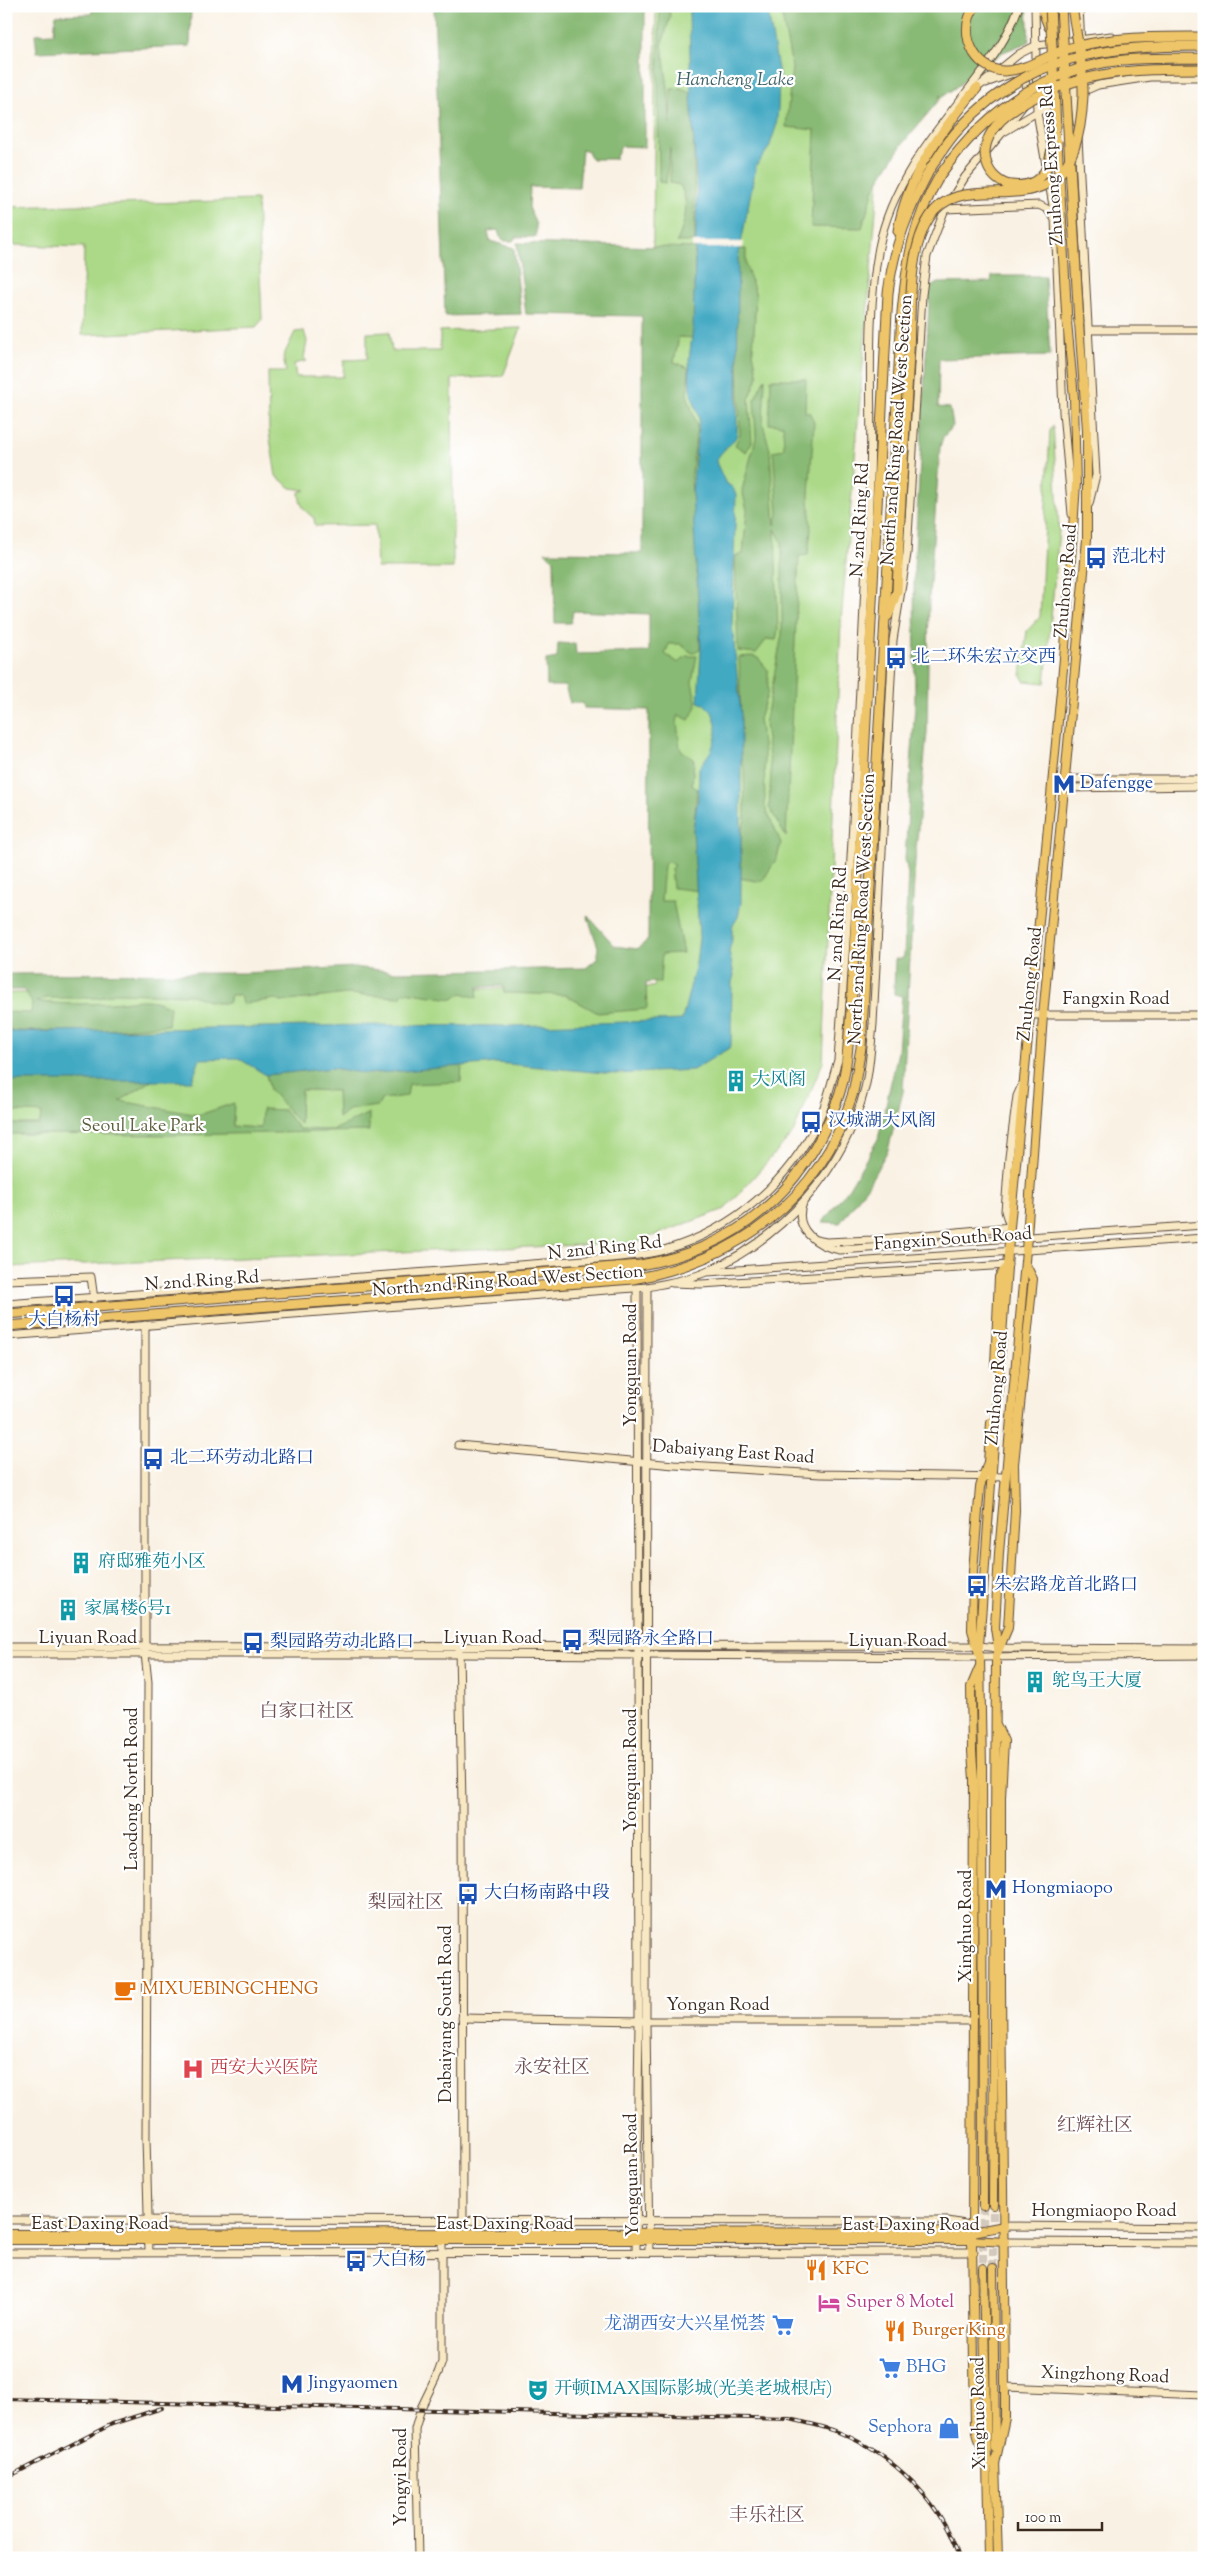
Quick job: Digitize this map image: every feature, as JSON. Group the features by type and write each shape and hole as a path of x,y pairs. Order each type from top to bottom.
{"highway":[{"path":"975,6 967,28 970,48 982,63 1000,71 1013,70 1073,47 1095,43 1130,38 1204,38"},
{"path":"1041,6 1047,19 1052,40"},
{"name":"Zhuhong Express Rd","path":"1050,6 1067,321"},
{"name":"Zhuhong Express Rd","path":"1061,6 1079,323"},
{"path":"890,622 897,591 914,268 925,226 939,205 948,200 973,194 1012,194 1032,190 1054,178 1068,163 1077,143 1083,96 1072,6"},
{"name":"N 2nd Ring Rd","path":"6,1314 640,1264 665,1260 711,1245 746,1224 781,1194 812,1153 824,1130 838,1100 846,1064 854,951 887,310 895,248 914,201 930,169 957,130 976,111 1025,76 1076,57 1104,50 1147,46 1204,46"},
{"name":"N 2nd Ring Rd","path":"6,1326 633,1279 668,1273 716,1255 764,1225 795,1197 823,1159 836,1136 852,1095 861,1048 890,622 897,398 908,258 916,226 940,175 958,150 980,126 1011,100 1077,69 1125,60 1204,58"},
{"path":"1056,124 1048,167 1038,179 1025,184 1008,185 991,173 985,158 985,150 995,126 1023,103 1048,90 1094,75 1138,69 1204,69"},
{"path":"895,248 903,204 913,180 977,88"}],"main road":[{"name":"North 2nd Ring Road West Section","path":"6,1304 94,1299 611,1258 666,1250 722,1227 742,1213 772,1187 801,1150 820,1117 838,1060 870,474 874,302 879,247 897,196 912,164 928,140 1001,45 1020,6"},
{"name":"Zhuhong Road","path":"1035,6 1037,112 1055,218 1063,412 1073,520"},
{"path":"1079,6 1082,38 1074,94 1096,475 1088,505"},
{"path":"955,117 961,98 977,88 1013,58 1037,45 1082,38 1204,32"},
{"path":"977,88 1012,74 1018,75 1027,84 1027,99 1002,134"},
{"path":"1002,134 1037,112 1098,85 1129,79 1204,78"},
{"name":"North 2nd Ring Road West Section","path":"6,1336 638,1289 705,1272 747,1251 779,1226 804,1201 832,1164 847,1135 859,1106 868,1070 873,1024 890,622 905,565 911,497 922,295 928,256 945,209 965,177 1002,134"},
{"path":"945,209 1039,205 1047,209 1055,218"},
{"name":"Zhuhong Road","path":"979,1646 1010,1227 1065,648 1076,484 1074,398 1067,321"},
{"name":"Zhuhong Road","path":"997,1652 995,1628 1026,1250 1042,1016 1087,539 1087,430 1079,323"},
{"path":"1089,330 1204,330"},
{"path":"897,591 905,565"},
{"path":"1065,779 1204,779"},
{"path":"1064,788 1204,786"},
{"name":"Fangxin Road","path":"1029,1015 1204,1015"},
{"path":"804,1201 800,1214 807,1233 818,1241 837,1242 1010,1227"},
{"name":"Fangxin South Road","path":"807,1233 821,1246 840,1250 1204,1225"},
{"name":"Fangxin South Road","path":"705,1272 1204,1238"},
{"path":"997,1652 1008,1628 1014,1464 1033,1279 1024,1262"},
{"path":"665,1283 701,1284 1008,1265"},
{"path":"979,1646 972,1630 973,1571 980,1487 988,1462 999,1277 1008,1265"},
{"path":"6,1280 90,1277 94,1299"},
{"name":"Yongquan Road","path":"636,2252 643,2021 647,1655 647,1287"},
{"name":"Yongquan Road","path":"638,1289 638,1655 643,2021 649,2252"},
{"name":"Laodong North Road","path":"145,1325 145,1651 148,1682 146,2138 149,2252"},
{"name":"Dabaiyang East Road","path":"458,1445 647,1462 820,1474 1006,1477"},
{"path":"1008,1455 1014,1484"},
{"name":"Liyuan Road","path":"6,1654 145,1651 459,1650 638,1646 979,1646 997,1652"},
{"name":"Xinghuo Road","path":"979,1646 982,1792 978,1846 978,1918 983,1999 983,2206"},
{"name":"Liyuan Road","path":"6,1647 145,1651"},
{"path":"997,1652 1204,1649"},
{"name":"Liyuan Road","path":"459,1650 980,1661 997,1652"},
{"name":"Dabaiyang South Road","path":"459,1650 462,1805 463,2221"},
{"path":"997,1652 1204,1655"},
{"name":"Xinghuo Road","path":"993,2205 997,1652"},
{"path":"978,1846 971,1687 980,1661"},
{"path":"995,2464 1005,2418 1005,2242 1001,2005 1001,1797 1004,1741 996,1722"},
{"path":"973,1762 982,1792"},
{"path":"978,1918 973,2021 972,2252 975,2425 985,2462"},
{"path":"975,1978 983,1999"},
{"path":"995,1978 1001,2005"},
{"name":"Yongan Road","path":"462,2018 643,2021 973,2021"},
{"path":"6,2220 948,2221 970,2225 973,2236"},
{"path":"441,2252 442,2240 453,2233 463,2221"},
{"name":"Hongmiaopo Road","path":"1004,2226 1204,2228"},
{"name":"East Daxing Road","path":"973,2236 1004,2226"},
{"name":"East Daxing Road","path":"6,2240 453,2233 636,2236 973,2236 1005,2242"},
{"name":"East Daxing Road","path":"6,2234 442,2240 636,2236"},
{"name":"Hongmiaopo Road","path":"1005,2242 1204,2243"},
{"path":"6,2252 972,2252"},
{"name":"Yongyi Road","path":"418,2558 415,2429 421,2408 442,2362 441,2252"},
{"name":"Xinghuo Road","path":"983,2268 985,2462 989,2558"},
{"name":"Xinghuo Road","path":"993,2268 998,2558"},
{"name":"Xingzhong Road","path":"1005,2387 1204,2395"}],"green space":[{"path":"92,6 191,6 190,46 37,52 35,34 54,33 56,15 92,14"},
{"path":"434,6 645,6 645,147 621,146 615,159 591,159 588,151 582,149 579,188 530,187 529,207 536,225 536,237 516,237 513,241 505,241 500,237 498,230 488,231 490,241 514,248 521,314 445,316"},
{"name":"Seoul Lake Park","path":"656,6 835,6 879,175 841,621 823,1062 793,1133 725,1209 634,1243 6,1267 6,993 654,987 659,964 649,539"},
{"path":"660,6 669,6 670,17 662,45 668,87 670,124 671,89 681,88 693,93 695,242 677,242 686,207 680,185 670,183 670,148 666,183 659,182 658,67"},
{"path":"780,6 1027,6 1029,42 1003,52 941,98 940,95 940,99 903,143 875,186 862,228 811,227 815,130 786,127 792,67"},
{"path":"257,200 262,320 256,327 82,335 84,247 14,245 13,240 6,240 6,207"},
{"path":"517,243 695,248 694,338 679,337 674,362 689,368 687,394 697,426 691,482 700,569 700,650 692,653 680,644 669,644 665,654 679,663 686,656 697,656 692,682 697,706 689,720 679,715 677,722 680,749 694,760 692,785 697,789 694,825 700,891 673,888 671,868 675,865 667,861 664,865 661,901 673,901 683,953 662,954 660,982 646,983 647,1009 598,1013 565,995 504,993 503,986 478,987 477,998 462,993 453,999 404,992 400,997 347,994 281,1002 276,999 242,1004 240,995 231,995 228,1003 214,1003 192,995 115,993 99,998 47,998 36,1001 73,1004 141,1000 155,1001 170,1007 168,1025 98,1031 6,1031 6,1012 31,1013 32,1003 24,990 6,990 6,974 245,973 354,967 396,972 586,968 597,959 598,947 587,915 615,946 637,949 648,940 649,710 584,708 583,703 570,703 565,686 547,686 546,660 557,658 558,643 575,644 576,654 649,652 649,614 573,611 571,623 555,623 554,560 545,552 642,553 642,316 526,314"},
{"path":"739,249 746,249 746,265 756,295 753,352 758,377 749,399 752,442 746,452 735,445 740,434 735,263"},
{"path":"992,276 1045,276 1050,356 939,359 938,407 950,408 953,426 943,437 940,447 929,597 927,732 915,861 903,1092 888,1150 868,1185 840,1223 823,1222 849,1188 878,1139 898,1052 902,996 894,994 895,959 902,959 904,955 908,874 905,859 915,705 914,568 930,287 939,283 991,282"},
{"path":"521,328 503,376 452,379 453,568 377,568 375,525 315,526 314,518 305,510 300,500 299,492 306,490 291,488 276,476 269,432 268,372 286,372 283,357 295,332 304,331 307,341 304,358 307,361 294,364 296,377 343,377 344,360 367,359 367,333 389,332 392,351 440,351 440,331"},
{"path":"765,378 763,424 770,450 775,525 778,513 773,451 784,449 783,425 769,424 771,379 806,379 805,412 810,413 814,423 809,495 811,530 808,555 799,556 786,837 769,807 771,773 765,724 782,634 782,542 775,529 778,630 776,640 767,639 756,653 738,651 735,556 743,554 747,510 742,490 756,438 754,400"},
{"path":"1053,425 1059,530 1045,683 1024,681 1021,675 1027,631 1040,617 1050,431"},
{"path":"752,656 758,658 768,670 768,692 759,719 764,751 765,807 781,843 777,858 762,882 739,878 741,833 745,819 744,769 737,745 741,729 739,657"},
{"path":"462,1063 461,1082 409,1084 407,1096 382,1099 378,1106 348,1110 338,1118 337,1091 301,1090 300,1124 270,1090 264,1068"},
{"path":"161,1075 120,1101 199,1115 234,1103 233,1126 261,1128 262,1109 284,1110 299,1129 334,1130 369,1113 369,1131 181,1135 6,1134 6,1124 39,1124 42,1113 6,1111 6,1076"}],"water":[{"name":"Hancheng Lake","path":"694,6 767,6 779,75 776,127 769,148 756,166 738,259 737,435 720,454 716,462 725,482 733,488 736,495 732,624 741,714 741,903 738,917 732,927 732,940 729,951 734,975 732,982 731,1047 693,1070 615,1074 497,1063 367,1074 333,1068 266,1075 238,1058 200,1059 192,1081 6,1081 6,1032 364,1025 510,1026 682,1020 696,963 699,938 693,829 698,798 699,768 711,751 716,737 716,723 712,712 704,704 698,702 701,650 692,493 699,418 690,389 689,359 693,329 697,193 691,97 689,14"}],"pier":[{"path":"692,242 744,242 743,248 692,248"}],"tunnel":[{"path":"993,2205 993,2268"},
{"path":"983,2206 983,2268"}],"railway":[{"path":"6,2399 790,2419 820,2426 858,2441 896,2467 912,2482 941,2517 959,2558"},
{"path":"6,2478 112,2424 162,2408"}],"place":[{"name":"范北村","path":"1096,558"},
{"name":"北二环朱宏立交西","path":"896,658"},
{"name":"Dafengge","path":"1064,784"},
{"name":"大风阁","path":"736,1081"},
{"name":"汉城湖大风阁","path":"811,1122"},
{"name":"大白杨村","path":"64,1296"},
{"name":"北二环劳动北路口","path":"153,1459"},
{"name":"府邸雅苑小区","path":"81,1563"},
{"name":"朱宏路龙首北路口","path":"977,1586"},
{"name":"家属楼6号1","path":"68,1610"},
{"name":"梨园路永全路口","path":"572,1640"},
{"name":"梨园路劳动北路口","path":"253,1643"},
{"name":"鸵鸟王大厦","path":"1035,1682"},
{"name":"Hongmiaopo","path":"996,1889"},
{"name":"大白杨南路中段","path":"468,1894"},
{"name":"MIXUEBINGCHENG","path":"125,1990"},
{"name":"西安大兴医院","path":"193,2069"},
{"name":"大白杨","path":"356,2261"},
{"name":"KFC","path":"816,2270"},
{"name":"Super 8 Motel","path":"829,2303"},
{"name":"龙湖西安大兴星悦荟","path":"783,2325"},
{"name":"Burger King","path":"895,2331"},
{"name":"BHG","path":"890,2368"},
{"name":"Jingyaomen","path":"292,2384"},
{"name":"开顿IMAX国际影城(光美老城根店)","path":"538,2390"},
{"name":"Sephora","path":"949,2428"}],"district":[{"name":"白家口社区","path":"307,1712"},
{"name":"梨园社区","path":"406,1903"},
{"name":"永安社区","path":"552,2068"},
{"name":"红辉社区","path":"1095,2126"},
{"name":"丰乐社区","path":"767,2516"}]}
